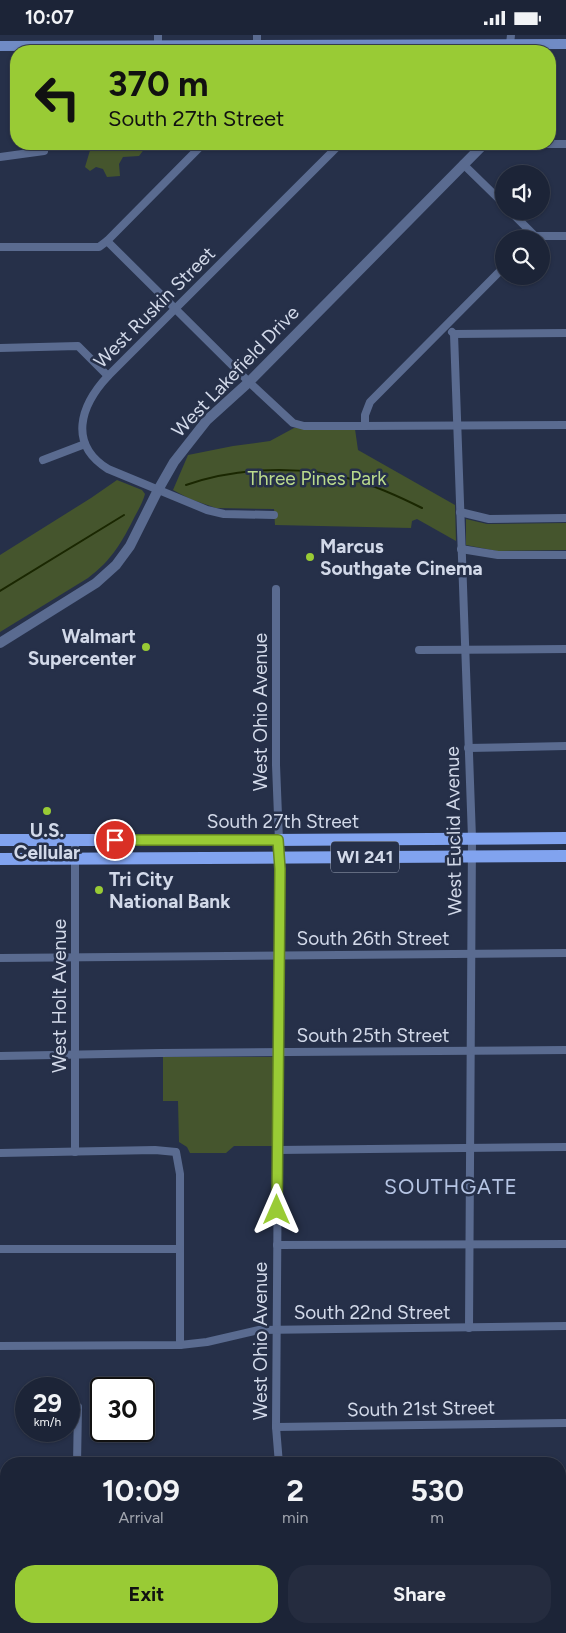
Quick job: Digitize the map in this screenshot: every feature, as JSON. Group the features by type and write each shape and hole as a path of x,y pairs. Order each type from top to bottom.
{"main road":[{"path":"26,45 158,40 282,45"},
{"path":"450,45 566,44"},
{"name":"South 27th Street","path":"0,839 149,841 566,838"},
{"path":"0,847 15,847 42,840"},
{"path":"228,858 238,851 270,849 278,840"},
{"path":"279,857 288,849 327,847 342,840"},
{"path":"138,859 140,851 149,841"},
{"path":"566,843 566,857"},
{"name":"South 27th Street","path":"0,859 566,857"}],"street":[{"path":"0,247 98,247 107,241 197,150"},
{"name":"West Ruskin Street","path":"85,444 82,426 84,410 96,389 334,150"},
{"name":"West Lakefield Drive","path":"0,643 96,583 116,565 130,546 158,490 187,444 207,420 249,382 477,150"},
{"path":"0,157 44,151"},
{"path":"464,164 495,196"},
{"path":"518,220 528,230"},
{"path":"550,236 566,236"},
{"path":"107,241 293,423 304,426 566,425"},
{"path":"365,426 365,415 370,402 495,276"},
{"path":"446,325 454,334 566,333"},
{"name":"West Euclid Avenue","path":"454,334 472,838 469,1328"},
{"path":"0,348 78,346 108,376"},
{"path":"43,460 85,444 98,462 117,473 207,510 224,515 274,515"},
{"path":"460,512 488,519 566,518"},
{"path":"461,549 498,555 566,555"},
{"name":"West Ohio Avenue","path":"276,589 279,857 276,1427 278,1457"},
{"path":"420,650 566,649"},
{"path":"468,748 566,746"},
{"name":"West Holt Avenue","path":"75,840 75,1152"},
{"name":"South 26th Street","path":"0,959 566,953"},
{"name":"South 25th Street","path":"0,1056 566,1050"},
{"path":"277,1150 566,1147"},
{"path":"0,1153 155,1150 176,1152 180,1174 180,1345"},
{"path":"277,1245 566,1243"},
{"path":"0,1249 179,1249"},
{"name":"South 22nd Street","path":"0,1346 180,1345 207,1342 258,1330 276,1329 566,1326"},
{"name":"South 21st Street","path":"276,1427 566,1423"},
{"path":"77,1442 77,1457"}],"green space":[{"path":"90,150 144,150 139,156 123,157 119,164 120,176 107,177 103,169 96,167 90,171 85,167"},
{"name":"Three Pines Park","path":"294,428 355,429 358,450 455,505 456,541 417,519 412,521 411,528 275,525 274,509 216,508 190,499 173,490 188,455 270,441"},
{"path":"117,480 142,490 145,494 126,534 116,550 88,578 0,632 0,555"},
{"path":"466,519 487,524 566,523 566,550 497,551 466,545"},
{"path":"163,1057 273,1057 274,1146 234,1146 226,1153 190,1153 187,1147 179,1142 178,1101 163,1101"}],"waterway":[{"path":"186,485 206,479 249,472 270,470 313,472 355,480 422,508"},
{"path":"0,591 124,515"}],"place":[{"name":"Marcus Southgate Cinema","path":"310,557"},
{"name":"Walmart Supercenter","path":"146,647"},
{"name":"U.S. Cellular","path":"47,811"},
{"name":"Tri City National Bank","path":"99,890"}],"district":[{"name":"SOUTHGATE","path":"451,1187"}],"route":[{"path":"115,840 278,840 280,869 277,1210"}]}
